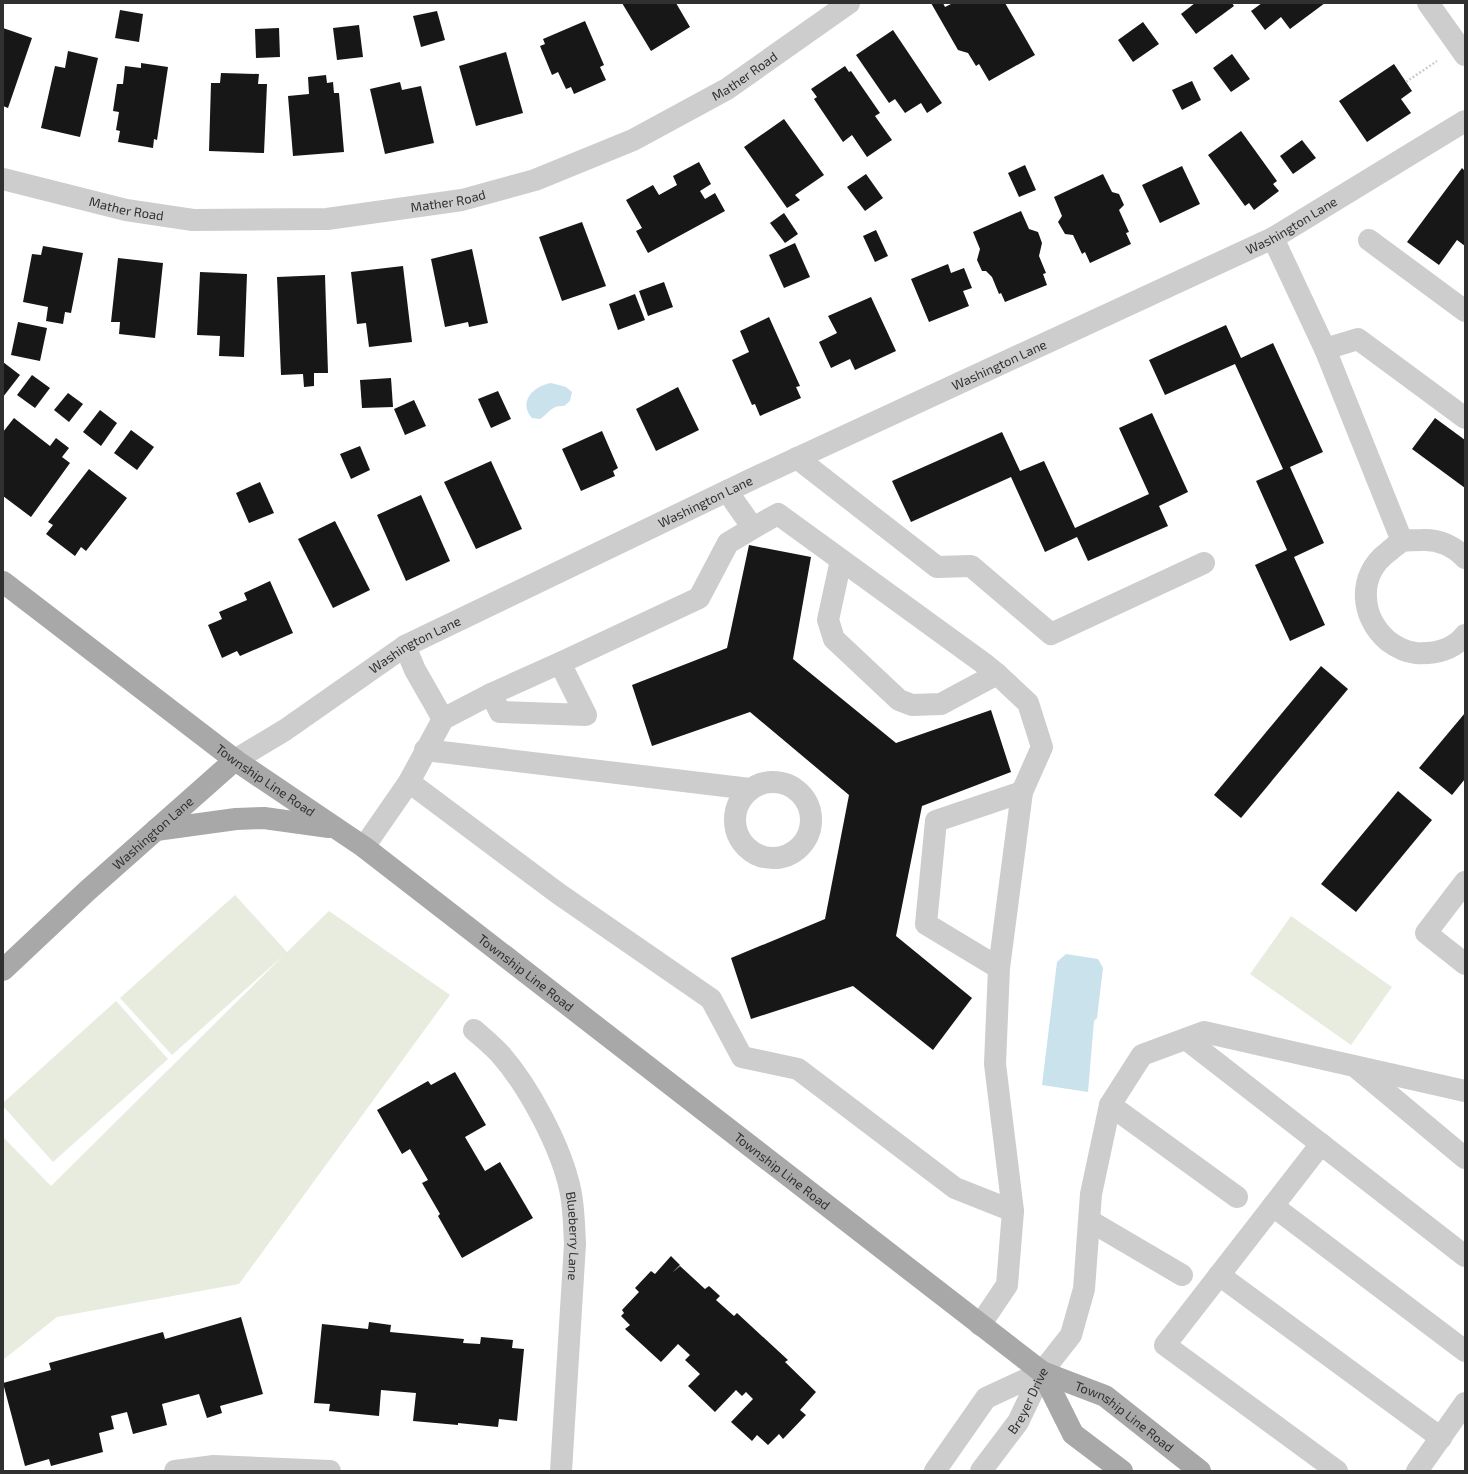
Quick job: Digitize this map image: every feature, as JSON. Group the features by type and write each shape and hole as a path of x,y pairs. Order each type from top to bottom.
{"main road":[{"name":"Township Line Road","path":"3,582 235,760 364,847 1042,1372 1105,1396 1200,1471"},
{"name":"Washington Lane","path":"3,970 87,891 235,760"},
{"path":"156,830 236,819 264,818 334,827"},
{"name":"Township Line Road","path":"1042,1372 1073,1434 1122,1471"}],"street":[{"name":"Mather Road","path":"3,179 126,210 193,220 327,219 462,200 535,180 633,140 727,88 849,3"},
{"path":"1428,3 1465,55"},
{"name":"Washington Lane","path":"235,760 285,730 405,646 797,458 1273,238 1465,121"},
{"path":"1273,238 1325,349 1402,541"},
{"path":"1369,240 1465,311"},
{"path":"1325,349 1358,339 1465,418"},
{"path":"797,458 937,567 971,566 1051,634 1204,563"},
{"path":"727,491 753,528"},
{"path":"364,847 409,782 443,719 491,694 699,598 728,543 778,514 986,665 1028,703 1042,747 1022,792 999,968 995,1064 1013,1211 1007,1285 980,1325"},
{"path":"1465,558 1459,552 1445,544 1430,540 1402,541 1384,554 1375,566 1369,579 1366,593 1367,608 1372,621 1380,634 1393,645 1410,652 1428,654 1445,650 1465,635"},
{"path":"841,560 828,620 834,639 899,700 912,705 941,704 997,674"},
{"path":"405,646 415,670 443,719"},
{"path":"491,694 500,712 586,715 560,663"},
{"path":"425,750 750,789"},
{"path":"409,782 559,894 711,999 742,1057 798,1069 955,1188 1013,1211"},
{"path":"999,968 926,924 936,821 1022,792"},
{"path":"1465,882 1426,933 1465,964"},
{"name":"Blueberry Lane","path":"474,1030 500,1054 530,1094 555,1146 565,1171 570,1189 574,1214 575,1244 562,1471"},
{"path":"1042,1372 1071,1335 1084,1289 1091,1194 1110,1105 1142,1055 1204,1032 1465,1090"},
{"path":"1186,1039 1465,1256"},
{"path":"1354,1066 1465,1158"},
{"path":"1110,1105 1237,1197"},
{"path":"1321,1144 1165,1345 1337,1471"},
{"path":"1273,1206 1465,1351"},
{"path":"1090,1221 1182,1275"},
{"path":"1219,1275 1440,1438"},
{"name":"Breyer Drive","path":"935,1471 986,1398 1042,1372"},
{"name":"Breyer Drive","path":"981,1471 1018,1422 1042,1372"},
{"path":"1417,1471 1465,1403"},
{"path":"175,1471 199,1467 232,1466 330,1471"}],"path":[{"path":"1406,82 1442,58"}],"shaded area":[{"path":"235,895 287,952 329,911 450,995 239,1284 57,1317 3,1360 3,1137 51,1186 284,955 172,1055 120,998"},
{"path":"1291,916 1392,987 1351,1045 1250,974"},
{"path":"116,1001 168,1059 53,1162 3,1106 3,1103"}],"water":[{"path":"551,383 566,387 572,392 570,401 564,406 553,408 540,419 532,418 528,412 527,401 533,391 538,387"},
{"path":"1066,954 1098,959 1103,968 1097,1018 1094,1021 1088,1092 1042,1085 1057,962"}],"building":[{"path":"622,3 676,3 690,27 651,51"},
{"path":"931,3 943,3 945,7 953,3 1005,3 1035,55 989,81 979,64 976,66 968,53 958,50"},
{"path":"1195,3 1232,3 1234,6 1196,34 1181,14"},
{"path":"1262,3 1325,3 1290,29 1281,17 1265,30 1251,11"},
{"path":"120,10 143,14 139,42 115,38"},
{"path":"437,11 445,40 421,47 413,16"},
{"path":"585,21 604,65 600,67 606,80 574,94 571,87 566,89 558,72 552,75 540,46 545,44 543,39"},
{"path":"1143,22 1159,44 1133,62 1118,40"},
{"path":"359,25 363,57 337,60 333,28"},
{"path":"3,28 32,38 8,108 3,106"},
{"path":"279,28 280,57 256,58 255,29"},
{"path":"893,30 942,103 927,113 921,103 905,113 895,99 889,103 856,55"},
{"path":"68,51 98,58 80,137 41,128 55,66 65,68"},
{"path":"506,52 523,113 476,126 459,66"},
{"path":"1232,54 1250,79 1231,92 1213,68"},
{"path":"141,63 168,67 157,140 154,139 153,148 118,142 120,131 116,130 119,112 113,111 117,84 123,84 125,66 141,68"},
{"path":"1394,64 1412,91 1401,99 1411,113 1367,142 1339,101"},
{"path":"845,66 849,72 851,71 880,113 875,116 892,140 867,157 852,135 843,142 814,99 817,97 811,89"},
{"path":"221,73 259,74 258,84 267,84 264,153 209,151 211,83 220,83"},
{"path":"326,75 327,83 333,82 334,93 339,93 344,152 293,156 288,96 309,94 308,77"},
{"path":"1192,81 1201,100 1182,110 1172,90"},
{"path":"400,82 402,90 421,86 434,143 385,154 370,89"},
{"path":"784,119 824,175 795,195 800,200 787,208 744,147"},
{"path":"1241,131 1277,181 1273,184 1279,191 1254,210 1249,203 1245,206 1208,155"},
{"path":"1302,140 1316,158 1293,174 1280,156"},
{"path":"699,162 711,184 700,191 705,199 715,193 725,211 648,253 636,231 642,228 626,200 653,185 659,195 677,185 673,176"},
{"path":"1025,165 1036,190 1019,197 1008,173"},
{"path":"1182,166 1200,204 1160,223 1142,185"},
{"path":"1462,168 1465,171 1465,246 1457,240 1439,265 1407,242"},
{"path":"866,174 883,198 865,211 847,187"},
{"path":"1103,174 1112,192 1119,194 1124,205 1119,210 1129,232 1126,233 1131,244 1090,263 1085,252 1082,254 1073,235 1065,234 1058,222 1062,216 1054,197"},
{"path":"1021,211 1029,229 1038,232 1042,243 1039,256 1046,273 1043,274 1047,285 1005,302 1001,293 999,294 992,277 986,271 982,271 977,260 980,249 973,232"},
{"path":"784,213 798,234 785,243 770,223"},
{"path":"582,222 606,286 562,301 539,237"},
{"path":"876,230 888,256 875,262 863,236"},
{"path":"795,243 810,277 784,288 769,255"},
{"path":"43,246 83,253 71,313 65,312 63,324 46,321 48,307 23,302 32,254 41,255"},
{"path":"472,249 488,323 469,327 468,322 445,327 431,259"},
{"path":"118,258 163,263 155,338 119,334 120,322 111,322"},
{"path":"948,264 951,273 964,268 972,288 963,291 969,306 929,322 911,279"},
{"path":"403,266 412,342 369,347 366,323 357,324 351,272"},
{"path":"200,272 247,274 244,357 219,356 220,336 197,335"},
{"path":"325,275 328,373 314,373 314,386 304,387 303,374 281,375 277,277"},
{"path":"664,282 673,307 648,316 639,291"},
{"path":"635,294 645,320 618,330 609,304"},
{"path":"871,297 896,351 855,370 850,359 831,368 819,342 837,333 828,316"},
{"path":"769,317 800,386 796,387 801,398 760,416 755,404 752,405 732,360 749,352 740,331"},
{"path":"18,322 47,328 40,361 11,355"},
{"path":"1226,325 1241,358 1273,343 1323,452 1290,467 1324,543 1294,557 1325,625 1290,641 1255,565 1287,550 1256,481 1283,469 1235,364 1165,395 1149,360"},
{"path":"3,362 20,375 3,397"},
{"path":"32,375 50,388 35,408 17,395"},
{"path":"391,378 393,407 362,408 360,380"},
{"path":"678,387 699,430 656,451 636,409"},
{"path":"498,391 511,419 491,428 478,399"},
{"path":"68,393 83,404 69,422 54,410"},
{"path":"414,400 426,426 405,435 394,409"},
{"path":"100,410 117,423 101,446 83,432"},
{"path":"1152,413 1188,492 1159,506 1168,526 1088,561 1077,537 1045,552 1011,477 911,522 892,481 1002,432 1020,471 1044,461 1075,528 1149,494 1119,428"},
{"path":"14,418 50,446 56,438 69,448 62,457 70,463 31,517 3,496 3,432"},
{"path":"1435,418 1465,440 1465,488 1412,449"},
{"path":"131,430 154,447 137,470 114,453"},
{"path":"602,431 618,468 613,471 615,476 581,491 562,449"},
{"path":"360,446 370,470 351,479 340,454"},
{"path":"491,461 522,529 476,549 444,482"},
{"path":"89,469 127,498 86,551 81,547 75,556 46,534 53,525 48,522"},
{"path":"260,482 274,513 249,523 236,493"},
{"path":"421,495 450,561 406,581 377,515"},
{"path":"335,521 370,590 333,608 298,539"},
{"path":"749,545 811,557 793,659 896,743 991,710 1011,772 922,806 896,936 972,998 933,1050 853,986 751,1019 731,958 825,919 849,795 750,712 652,746 632,685 727,648"},
{"path":"270,581 293,633 240,656 237,651 222,658 208,625 222,619 219,612 247,600 244,593"},
{"path":"1321,666 1348,689 1241,818 1214,795"},
{"path":"1465,713 1465,779 1452,795 1419,768"},
{"path":"1398,791 1432,820 1356,912 1321,884"},
{"path":"455,1072 486,1125 465,1137 485,1171 500,1162 533,1218 462,1258 438,1216 440,1214 422,1183 428,1180 410,1149 402,1154 377,1110 428,1081 431,1085"},
{"path":"671,1256 680,1265 672,1273 680,1266 705,1289 709,1286 720,1296 716,1300 734,1316 737,1313 788,1360 785,1362 816,1392 800,1410 806,1415 783,1439 779,1434 768,1445 757,1435 752,1441 731,1422 753,1399 746,1392 742,1396 736,1390 715,1412 688,1386 700,1374 685,1360 690,1355 678,1344 661,1362 625,1329 630,1325 621,1316 624,1313 622,1310 639,1292 635,1288 651,1271 655,1274"},
{"path":"241,1317 263,1394 220,1406 222,1413 207,1418 199,1394 162,1404 167,1425 133,1434 127,1412 111,1416 114,1429 99,1433 103,1452 51,1466 49,1459 25,1466 3,1383 51,1370 49,1363 163,1332 165,1339"},
{"path":"369,1322 391,1325 390,1332 464,1339 463,1343 480,1344 481,1337 513,1340 512,1348 524,1349 517,1421 499,1419 498,1427 413,1421 416,1393 381,1390 379,1416 329,1411 330,1404 314,1403 322,1324 368,1329"}]}
